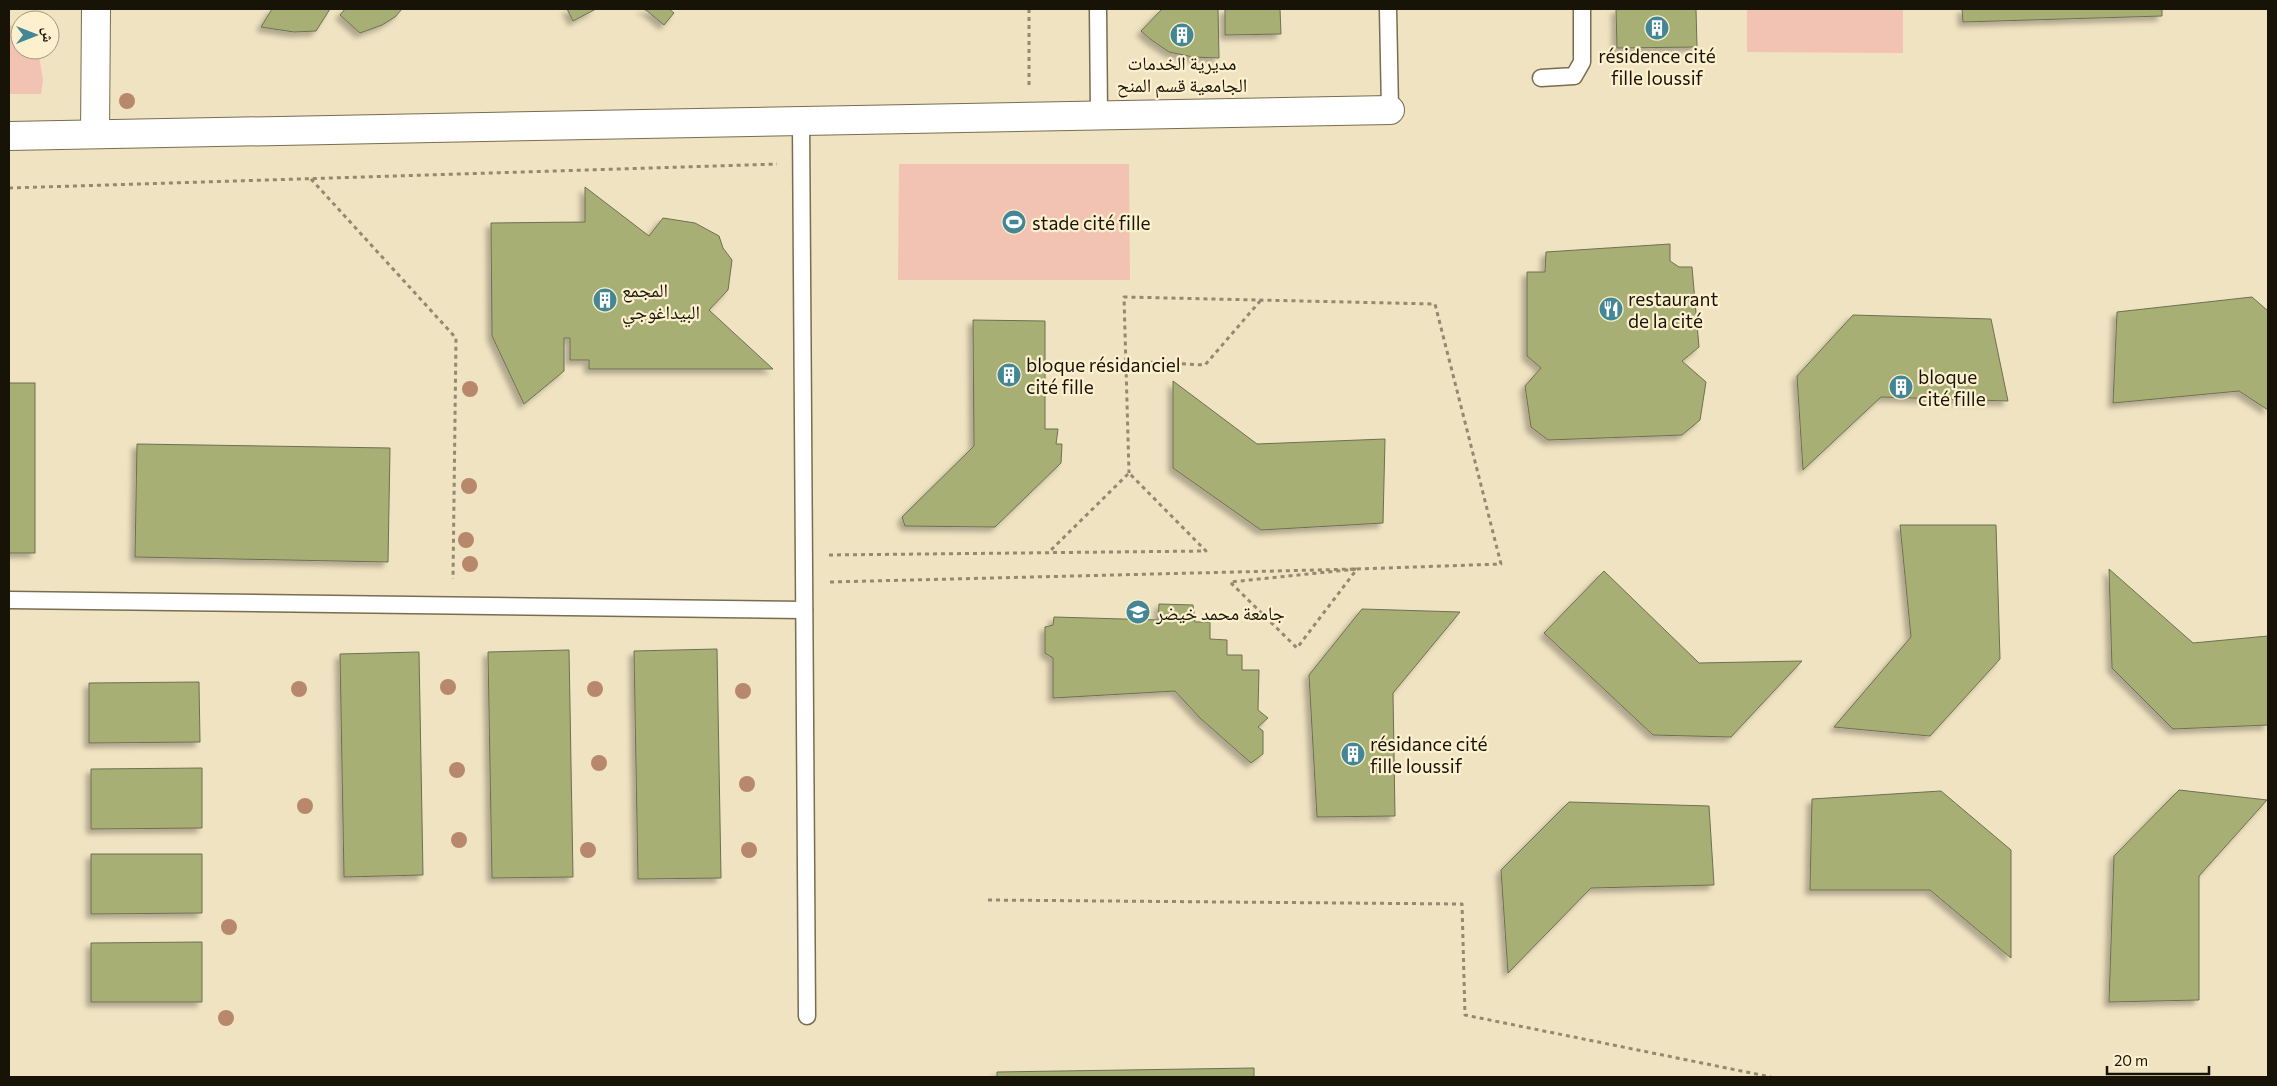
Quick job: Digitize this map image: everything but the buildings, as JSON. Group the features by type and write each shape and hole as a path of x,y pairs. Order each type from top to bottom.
{"street":[{"path":"95,134 96,9"},
{"path":"9,136 1390,110"}],"lane":[{"path":"1098,9 1099,115"},
{"path":"1388,9 1390,110"},
{"path":"1541,78 1574,76 1582,62 1582,9"},
{"path":"801,121 806,1016"},
{"path":"9,600 804,610"}],"path":[{"path":"1020,85 1030,85 1029,9"},
{"path":"9,188 778,164"},
{"path":"310,179 456,338 453,585"},
{"path":"804,555 1206,551 1129,473 1124,297 1435,304 1501,564 804,583"},
{"path":"1126,361 1205,365 1262,300"},
{"path":"1048,553 1129,473"},
{"path":"1356,569 1297,648 1230,582 1250,580 1356,569"},
{"path":"988,900 1462,904 1465,1015 1771,1077"}],"shaded area":[{"path":"1747,9 1903,9 1903,53 1747,52"},
{"path":"9,24 10,60 40,60 43,80 41,94 9,94"},
{"name":"stade cité fille","path":"899,164 1129,164 1130,280 898,280"}],"place":[{"name":"résidence cité fille loussif","path":"1657,28"},
{"name":"مديرية الخدمات الجامعية قسم المنح","path":"1182,35"},
{"name":"stade cité fille","path":"1014,222"},
{"name":"المجمع البيداغوجي","path":"605,300"},
{"name":"restaurant de la cité","path":"1611,309"},
{"name":"bloque résidanciel cité fille","path":"1009,375"},
{"name":"bloque cité fille","path":"1901,387"},
{"name":"جامعة محمد خيضر","path":"1138,612"},
{"name":"résidance cité fille loussif","path":"1353,754"}]}
